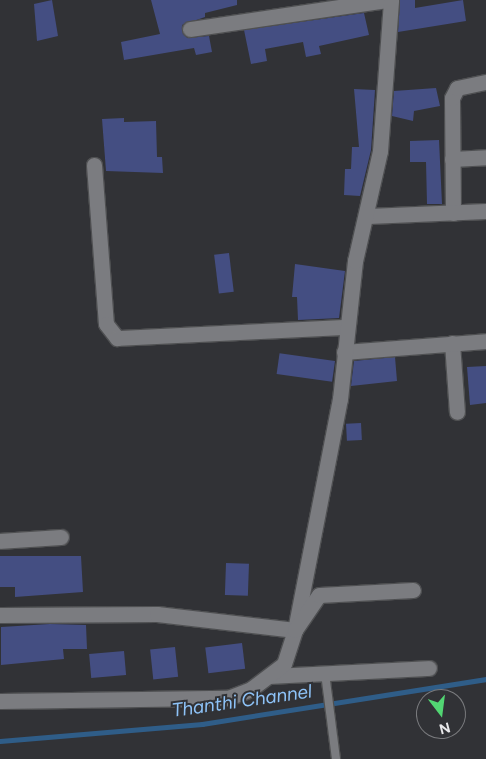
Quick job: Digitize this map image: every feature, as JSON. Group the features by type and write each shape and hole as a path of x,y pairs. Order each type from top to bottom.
{"street":[{"path":"190,29 386,0"},
{"path":"0,701 228,698 270,676 284,664 296,630 340,399 346,328 355,261 368,216 389,70 391,0"},
{"path":"453,213 452,98 458,88 486,82"},
{"path":"452,159 486,157"},
{"path":"94,165 106,324 116,338 346,328"},
{"path":"368,216 486,211"},
{"path":"344,352 486,341"},
{"path":"452,343 457,412"},
{"path":"0,540 62,537"},
{"path":"296,630 319,595 413,590"},
{"path":"0,615 157,614 296,630"},
{"path":"270,676 429,668"}],"lane":[{"path":"325,674 336,759"}],"building":[{"path":"52,0 58,36 37,41 34,4"},
{"path":"151,0 237,0 237,5 205,13 205,17 182,25 187,38 209,36 212,52 196,55 194,48 124,60 121,42 160,34"},
{"path":"400,0 415,0 415,8 463,0 466,21 398,32"},
{"path":"364,13 369,35 319,46 321,54 306,57 303,42 265,49 267,61 251,64 244,30"},
{"path":"436,88 440,106 414,111 413,121 392,116 394,91"},
{"path":"354,89 375,90 371,150 360,196 344,195 345,169 351,169 352,147 359,147"},
{"path":"124,118 124,122 156,121 157,157 162,157 163,173 106,171 102,119"},
{"path":"439,140 442,204 427,204 426,162 410,162 410,141"},
{"path":"229,253 234,292 219,294 214,255"},
{"path":"295,264 345,271 339,318 298,320 297,297 292,297"},
{"path":"280,353 335,361 332,382 277,374"},
{"path":"395,357 397,381 351,386 354,361"},
{"path":"486,366 486,403 470,405 467,367"},
{"path":"361,423 362,440 347,441 346,424"},
{"path":"0,556 81,556 83,592 15,597 15,587 0,587"},
{"path":"226,563 249,564 248,596 225,595"},
{"path":"50,624 86,625 87,649 63,649 64,659 1,665 1,627"},
{"path":"242,643 245,669 208,673 205,648"},
{"path":"175,647 178,677 153,679 150,650"},
{"path":"124,651 126,675 91,678 89,654"}],"waterway":[{"name":"Thanthi Channel","path":"0,741 202,724 486,679"}]}
